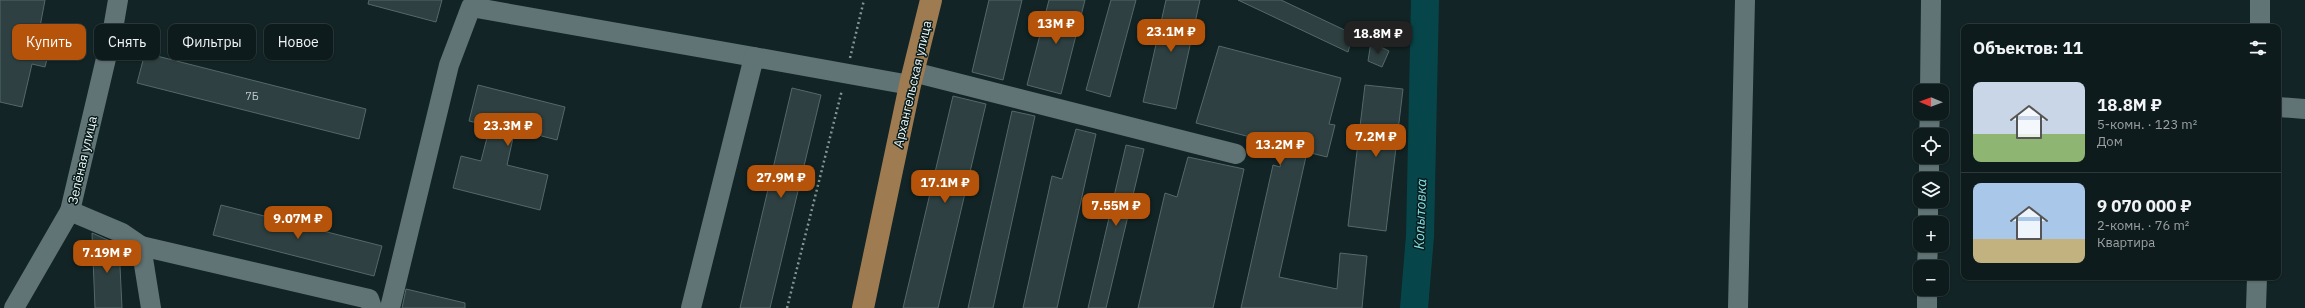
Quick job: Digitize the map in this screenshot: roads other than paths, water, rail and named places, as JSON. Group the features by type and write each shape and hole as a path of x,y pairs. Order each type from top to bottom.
{"main road":[{"name":"Архангельская улица","path":"863,308 912,78 931,0"}],"street":[{"name":"Зелёная улица","path":"14,308 70,211 113,29 118,0"},
{"path":"1738,308 1744,0"},
{"path":"1930,84 1931,0"},
{"path":"2260,0 2260,24"},
{"path":"390,308 449,65 471,7 846,74 912,78 1236,154"},
{"path":"691,308 754,58"},
{"path":"2281,107 2305,109"},
{"path":"70,211 122,232 141,246 369,299 372,308"},
{"path":"141,246 151,308"},
{"path":"2256,308 2257,280"},
{"path":"1927,296 1927,308"}],"waterway":[{"name":"Копытовка","path":"1414,308 1420,236 1425,0"}]}
